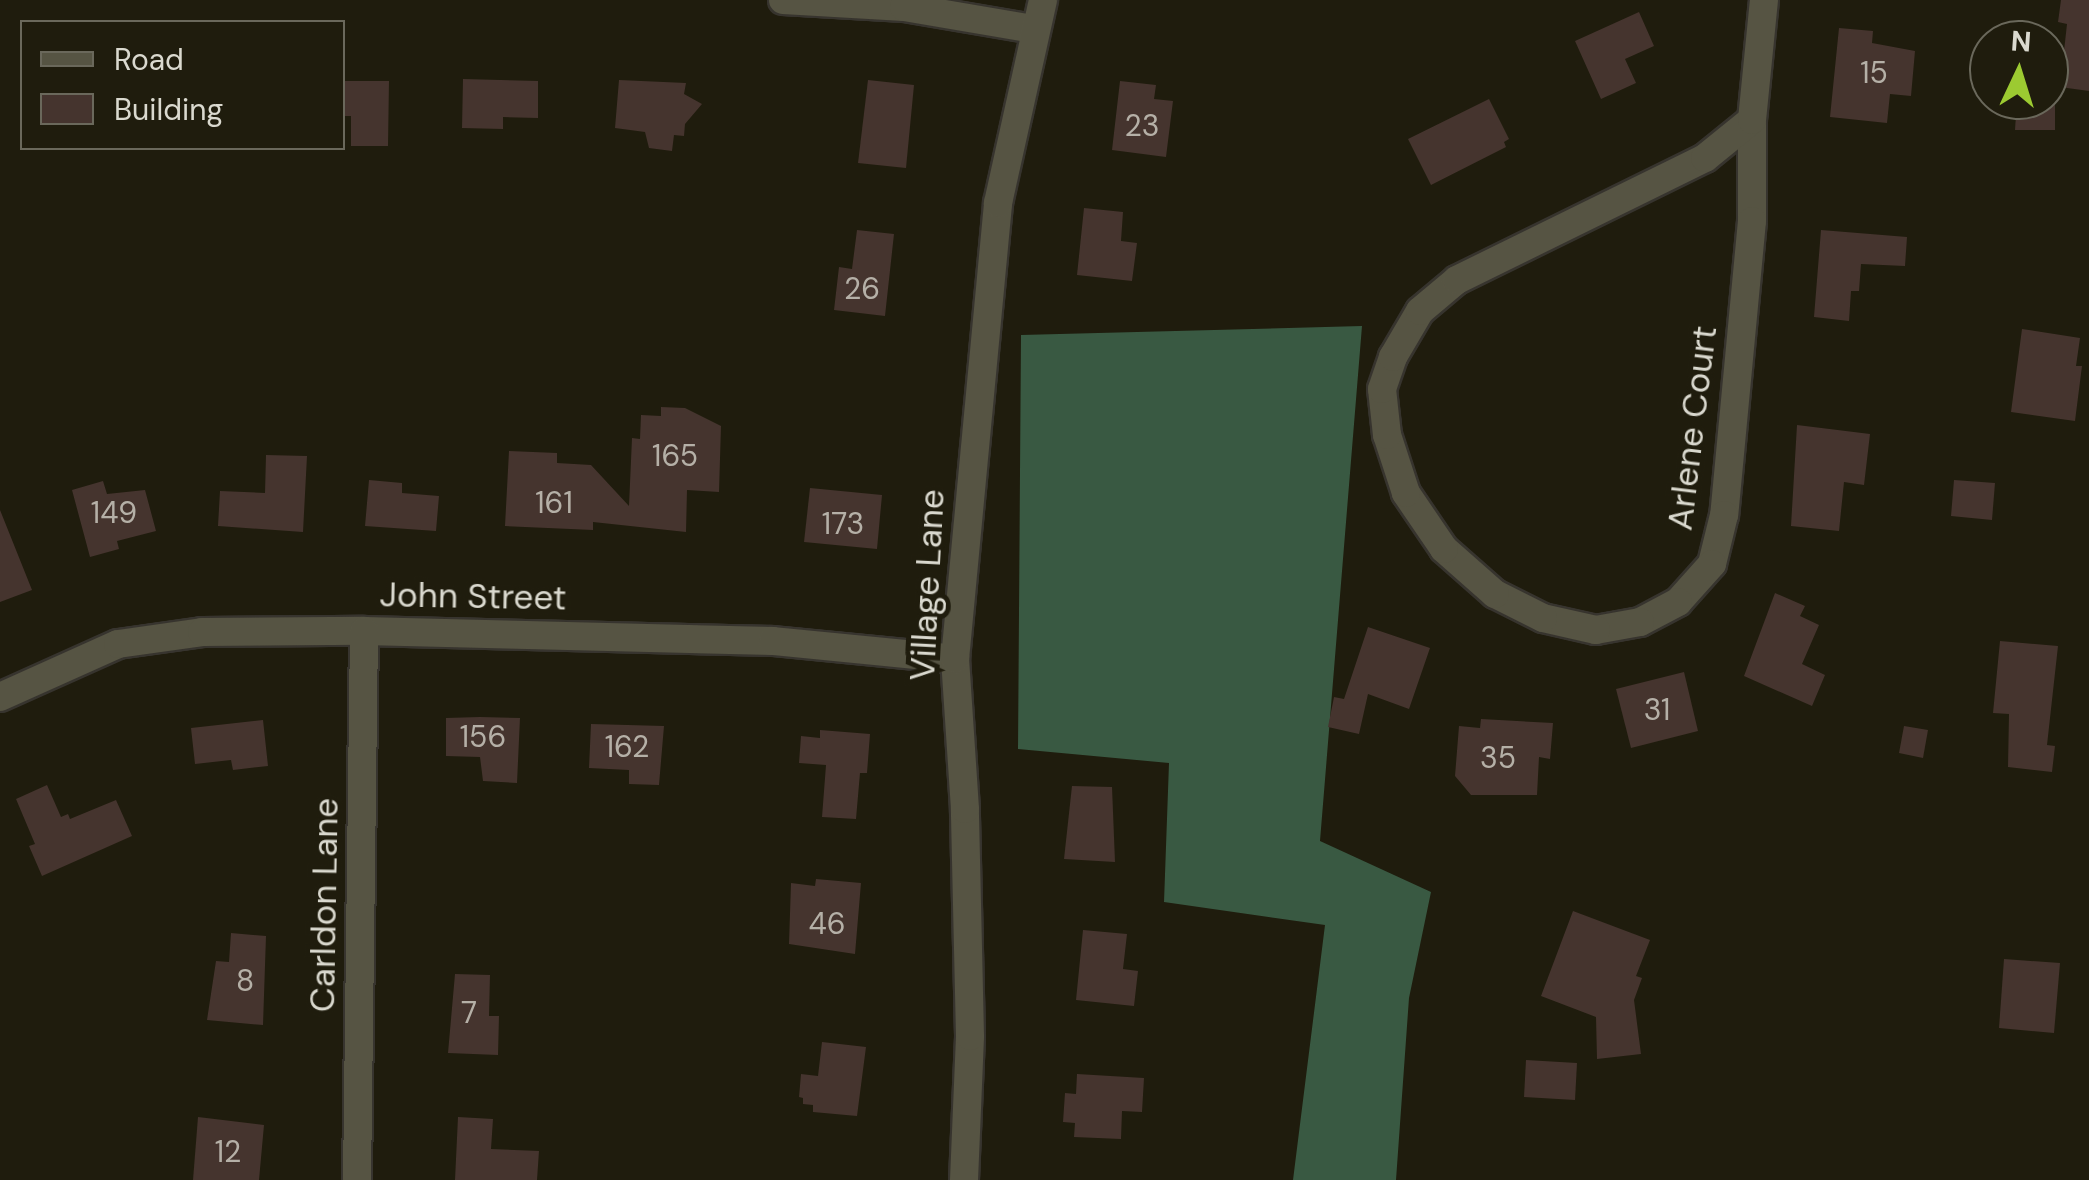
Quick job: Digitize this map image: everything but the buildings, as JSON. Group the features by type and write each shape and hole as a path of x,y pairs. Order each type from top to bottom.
{"street":[{"path":"784,0 904,7 1034,29"},
{"name":"Village Lane","path":"964,1180 970,1036 967,885 954,659 998,202 1043,0"},
{"name":"Arlene Court","path":"1752,120 1705,158 1457,280 1420,310 1393,357 1382,388 1388,435 1406,493 1444,549 1495,594 1543,618 1596,630 1640,622 1678,602 1712,564 1724,516 1750,240 1752,120 1764,0"},
{"name":"John Street","path":"0,697 118,644 202,632 364,631 773,642 954,659"},
{"name":"Carldon Lane","path":"357,1180 364,631"}],"green space":[{"path":"1362,326 1320,841 1431,892 1409,998 1396,1180 1293,1180 1325,925 1164,902 1169,763 1018,749 1021,335"}]}
